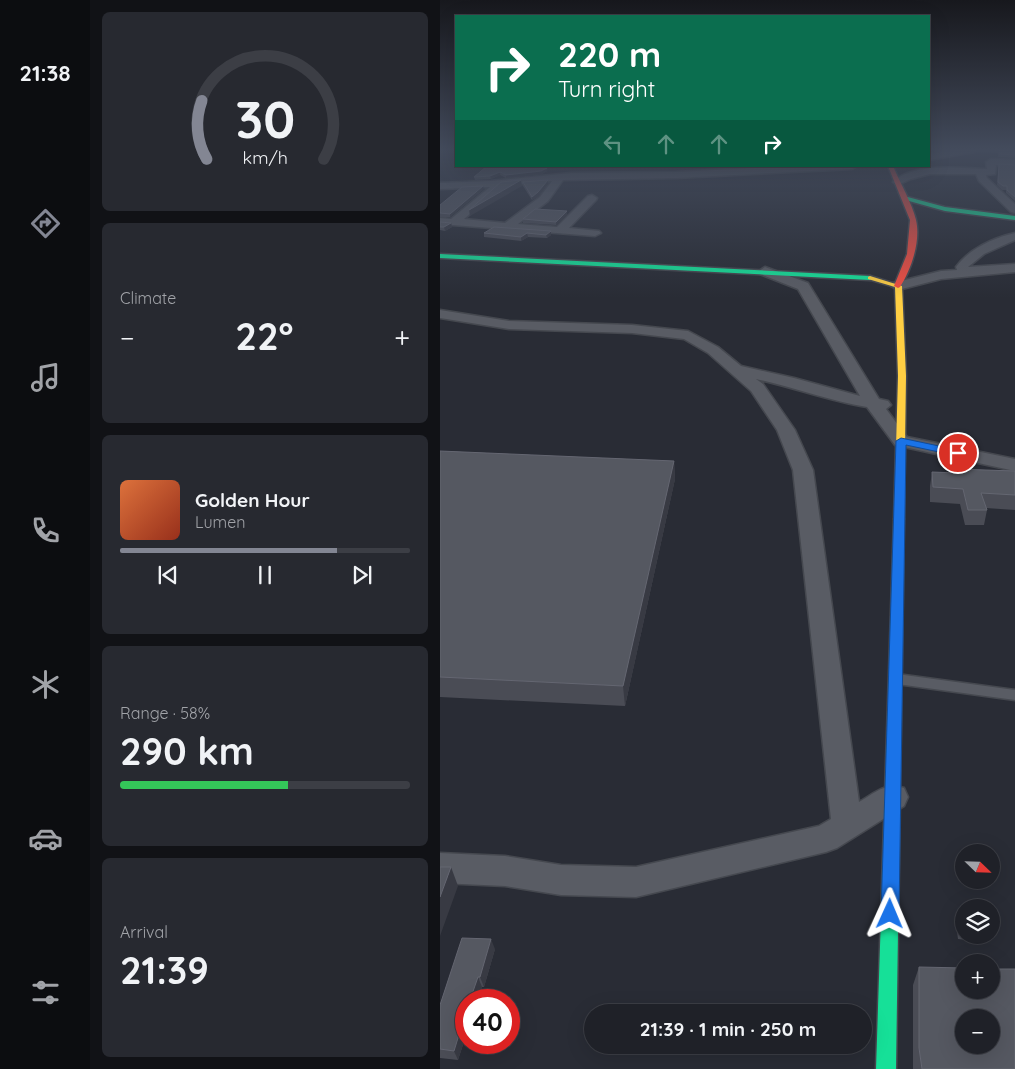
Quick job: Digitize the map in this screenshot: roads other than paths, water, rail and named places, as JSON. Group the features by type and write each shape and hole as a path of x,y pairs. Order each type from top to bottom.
{"street":[{"path":"454,222 481,199"},
{"path":"508,226 543,199"},
{"path":"560,230 591,199"},
{"path":"886,1069 902,407 898,286 906,272 914,230 910,210 904,199"},
{"path":"906,199 918,204 945,210 1015,218"},
{"path":"1003,199 1015,210"},
{"path":"440,221 595,233"},
{"path":"965,273 962,267 969,257 997,242 1015,236"},
{"path":"440,256 865,276 898,286 941,275 1015,268"},
{"path":"764,271 803,286 874,405 901,441 1015,465"},
{"path":"440,314 509,325 632,329 688,336 713,350 757,388 786,430 803,470 847,824"},
{"path":"734,369 874,405 902,407"},
{"path":"440,868 505,871 561,880 636,882 826,838 892,797"}],"lane":[{"path":"895,679 1015,695"}]}
